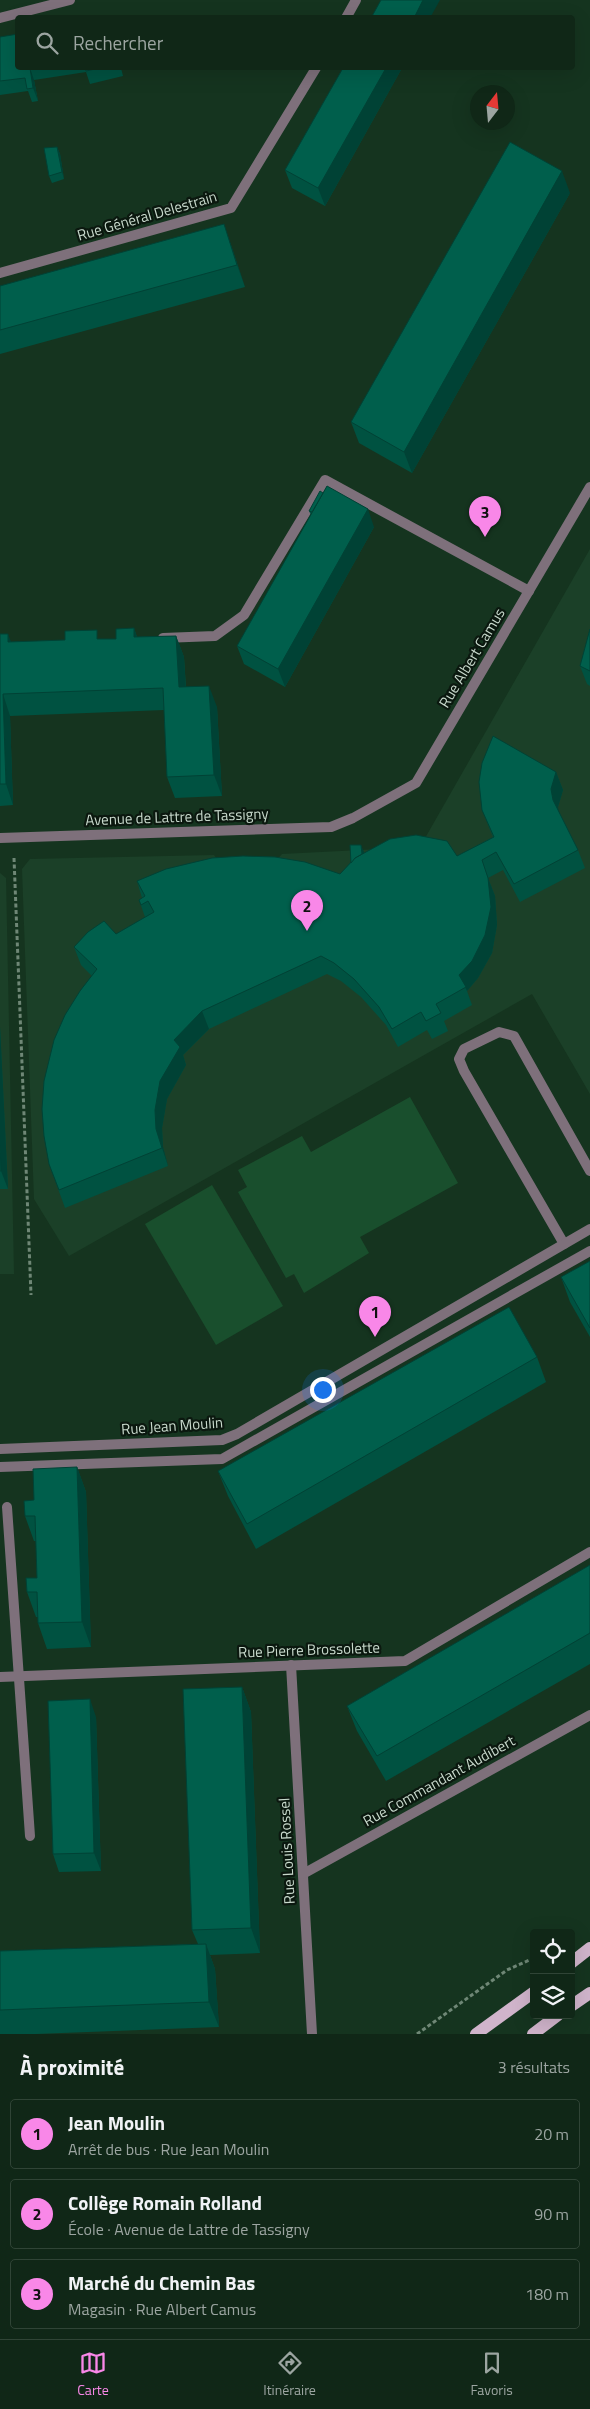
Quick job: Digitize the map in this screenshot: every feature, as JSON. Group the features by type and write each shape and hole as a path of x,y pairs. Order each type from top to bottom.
{"main road":[{"path":"575,1960 590,1948"},
{"path":"575,2003 590,1993"},
{"path":"476,2034 530,1995"},
{"path":"533,2034 553,2019"}],"street":[{"path":"0,18 70,0"},
{"path":"348,15 356,0"},
{"name":"Rue Général Delestrain","path":"0,273 231,208 315,70"},
{"path":"156,639 214,636 244,615 326,480 529,591"},
{"name":"Rue Albert Camus","path":"353,818 416,783 590,487"},
{"name":"Avenue de Lattre de Tassigny","path":"0,838 330,826 353,818"},
{"path":"564,1244 464,1071 459,1058 464,1049 499,1032 514,1036 590,1171"},
{"name":"Rue Jean Moulin","path":"0,1449 222,1440 237,1434 590,1229"},
{"path":"0,1467 222,1459 590,1251"},
{"path":"7,1507 30,1836"},
{"name":"Rue Pierre Brossolette","path":"0,1677 405,1661 590,1552"},
{"name":"Rue Louis Rossel","path":"291,1666 312,2034"},
{"name":"Rue Commandant Audibert","path":"303,1874 590,1715"}],"path":[{"path":"13,837 31,1295"},
{"path":"417,2034 507,1970 530,1960"}],"shaded area":[{"path":"590,549 590,1094 532,994 69,1256 34,1199 22,869 30,859 214,855 222,866 275,862 282,854 420,847"},
{"path":"0,873 6,878 14,1274 0,1274"},
{"path":"410,1097 458,1183 360,1237 369,1253 304,1293 294,1274 286,1278 238,1192 247,1187 238,1170 302,1136 311,1152"},
{"path":"212,1185 283,1306 216,1345 145,1224"}],"building":[{"path":"381,0 423,0 416,15 373,15"},
{"path":"15,34 15,70 30,70 33,88 27,89 25,78 0,81 0,37"},
{"path":"342,70 385,70 318,188 285,170"},
{"path":"510,142 562,171 404,452 351,422"},
{"path":"57,147 62,172 49,176 44,148"},
{"path":"224,224 237,265 0,330 0,286"},
{"path":"327,486 368,509 278,669 237,646"},
{"path":"320,491 323,493 312,512 309,511"},
{"path":"134,628 134,637 176,636 179,687 209,686 214,775 167,777 163,688 3,694 6,784 0,784 0,634 8,634 8,642 65,640 65,631 97,630 97,639 116,639 116,629"},
{"path":"590,629 590,671 580,666"},
{"path":"493,736 556,772 551,789 553,800 578,850 514,884 496,852 482,860 488,878 491,907 485,935 472,961 459,975 466,987 436,1004 441,1013 426,1021 421,1012 392,1029 379,1007 354,979 334,963 321,956 202,1011 174,1040 180,1047 160,1081 155,1110 156,1129 162,1148 59,1190 49,1164 44,1136 42,1109 44,1081 54,1040 65,1015 97,969 74,947 88,932 104,921 116,934 154,912 148,901 141,905 139,900 145,896 137,881 166,869 212,858 243,856 275,857 305,862 340,874 355,858 390,839 416,835 447,841 457,856 494,837 482,810 479,782 482,763"},
{"path":"350,845 361,845 362,854 351,863"},
{"path":"590,1261 590,1328 561,1277"},
{"path":"509,1307 537,1357 247,1524 218,1471"},
{"path":"77,1467 82,1622 38,1623 37,1592 27,1592 26,1578 37,1578 35,1516 25,1516 24,1501 34,1500 33,1469"},
{"path":"590,1565 590,1633 377,1756 347,1706"},
{"path":"242,1687 251,1928 192,1930 183,1689"},
{"path":"90,1699 94,1853 53,1854 48,1701"},
{"path":"206,1944 209,2002 0,2010 0,1951"}],"place":[{"name":"Marché du Chemin Bas","path":"485,537"},
{"name":"Collège Romain Rolland","path":"307,931"},
{"name":"Jean Moulin","path":"375,1337"}]}
